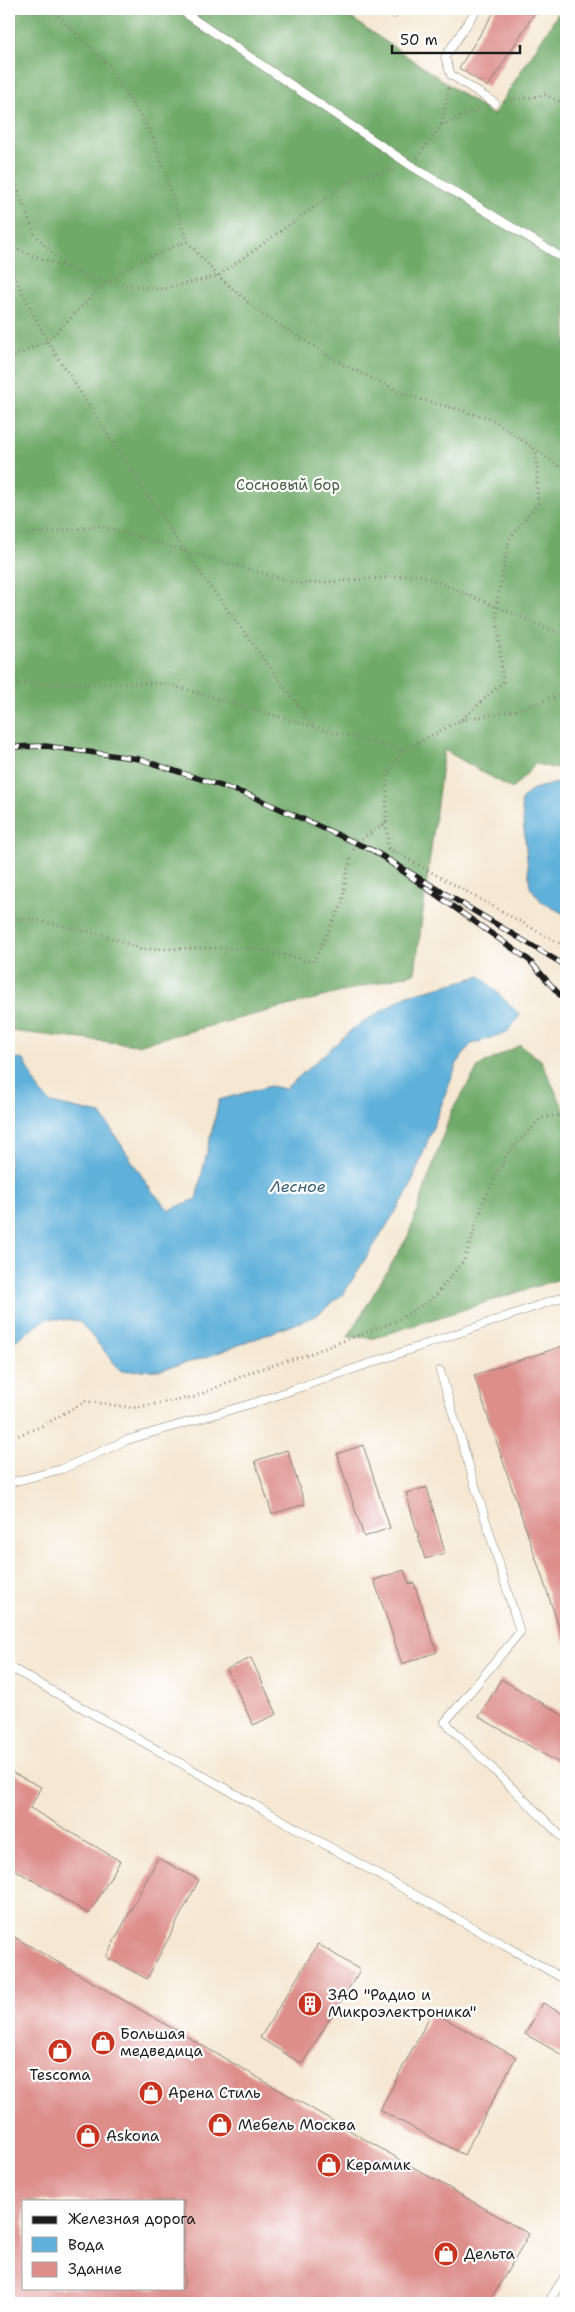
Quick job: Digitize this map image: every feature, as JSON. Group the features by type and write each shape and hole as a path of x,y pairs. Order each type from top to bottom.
{"lane":[{"path":"179,9 410,165 566,260"},
{"path":"386,9 394,14"},
{"path":"477,9 445,57 451,76 495,103"},
{"path":"9,1483 62,1469 127,1440 257,1402 566,1296"},
{"path":"440,1372 520,1632 445,1722 566,1841"},
{"path":"15,1670 566,1980"},
{"path":"548,2303 566,2274"}],"path":[{"path":"52,9 109,66 153,137 187,241 218,276 262,314 342,364 406,395 492,420 566,471"},
{"path":"9,246 106,283 162,289 218,276 356,177 410,165 442,125 451,76"},
{"path":"442,125 495,103 545,95 566,104"},
{"path":"9,168 35,234 68,268"},
{"path":"9,359 47,342 106,283 136,263 187,241"},
{"path":"9,266 47,342 184,551 314,727"},
{"path":"536,452 538,503 509,540 496,608 503,682 461,720 403,750 387,776 386,823 388,848 566,947"},
{"path":"9,536 100,526 299,584 421,575 566,636"},
{"path":"9,684 163,683 314,727 403,750"},
{"path":"461,720 514,711 566,693"},
{"path":"9,918 42,921 103,935 140,949 254,948 313,962 342,904 347,871 356,842 386,823"},
{"path":"9,1439 40,1427 86,1401 133,1408 194,1397 254,1370 309,1354 396,1321 432,1299 464,1261 485,1198 507,1154 541,1118 566,1114"}],"green space":[{"name":"Сосновый бор","path":"9,9 338,9 493,115 561,9 566,9 566,771 536,764 512,789 444,750 415,973 137,1045 9,1031"},
{"path":"520,1045 541,1060 566,1114 566,1277 374,1338 348,1337 408,1236 452,1110 479,1066"}],"water":[{"path":"566,782 566,915 542,902 530,887 521,800 533,789"},
{"name":"Лесное","path":"481,976 520,1015 507,1032 470,1045 457,1064 409,1190 344,1293 316,1316 207,1357 160,1370 121,1371 79,1321 48,1318 9,1345 9,1057 24,1060 40,1092 51,1103 101,1114 151,1190 169,1210 196,1199 219,1100 270,1086 285,1089 355,1027 408,995"}],"building":[{"path":"496,9 537,9 488,87 459,68"},
{"path":"566,1345 566,1641 564,1642 474,1375"},
{"path":"363,1445 390,1528 364,1537 337,1454"},
{"path":"287,1450 305,1504 272,1514 255,1461"},
{"path":"427,1487 445,1553 425,1559 406,1493"},
{"path":"404,1570 409,1584 414,1583 437,1652 402,1664 374,1580"},
{"path":"251,1658 277,1714 253,1725 227,1669"},
{"path":"501,1679 566,1717 566,1767 479,1717"},
{"path":"9,1771 41,1787 30,1808 120,1861 89,1914 9,1866"},
{"path":"158,1858 199,1880 147,1979 106,1957"},
{"name":"Большая медведица","path":"9,1934 529,2234 489,2303 9,2303"},
{"name":"ЗАО \"Радио и Микроэлектроника\"","path":"318,1944 360,1970 302,2064 260,2038"},
{"path":"543,2003 566,2016 566,2057 525,2034"},
{"path":"432,2012 516,2057 464,2155 380,2110"}],"railway":[{"path":"9,747 46,746 139,759 249,795 374,851"},
{"path":"566,966 374,851 529,960 566,1002"}],"place":[{"name":"ЗАО \"Радио и Микроэлектроника\"","path":"310,2004"},
{"name":"Большая медведица","path":"103,2043"},
{"name":"Tescoma","path":"60,2051"},
{"name":"Арена Стиль","path":"151,2093"},
{"name":"Мебель Москва","path":"220,2125"},
{"name":"Askona","path":"88,2136"},
{"name":"Керамик","path":"329,2165"},
{"name":"Дельта","path":"446,2254"}]}
